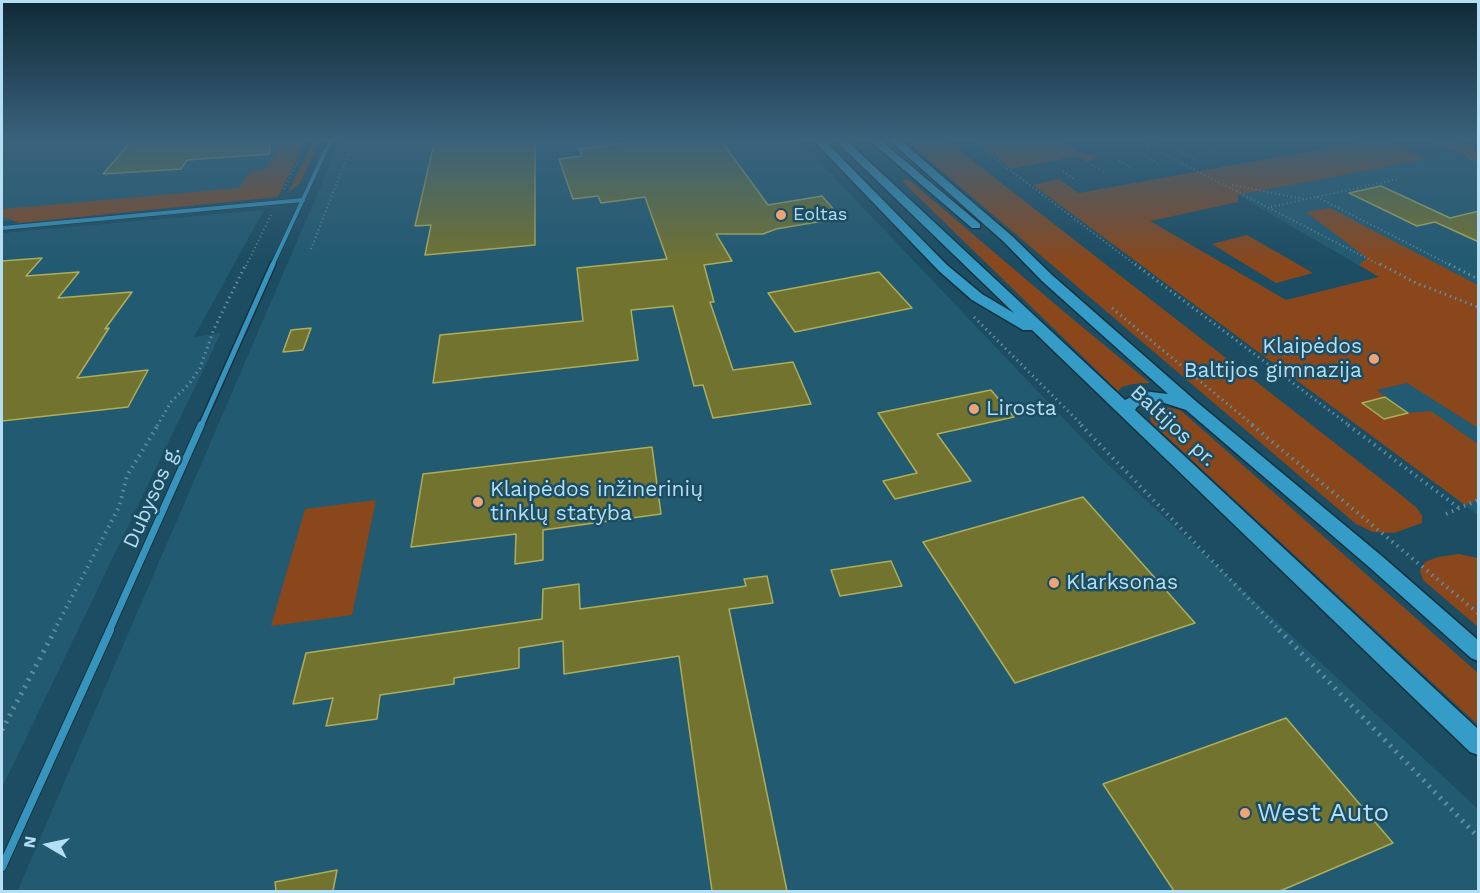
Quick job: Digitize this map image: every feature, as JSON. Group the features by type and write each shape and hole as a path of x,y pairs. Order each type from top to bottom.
{"highway":[{"path":"858,181 943,268 977,297 1054,343"},
{"name":"Baltijos pr.","path":"883,181 1479,744"},
{"path":"923,181 993,239 1047,278"},
{"path":"941,181 1008,239 1047,278"},
{"name":"Baltijos pr.","path":"1047,278 1192,407 1479,652"},
{"path":"1126,412 1131,404 1143,396 1162,397 1192,407"}],"street":[{"name":"Dubysos g.","path":"2,867 74,712 312,181"},
{"path":"2,228 303,200"}],"path":[{"path":"2,730 119,507 127,476 171,402 189,384 200,368 214,329 288,181"},
{"path":"311,249 338,181"},
{"path":"1024,181 1459,508"},
{"path":"1218,181 1416,283 1479,307"},
{"path":"1270,207 1390,181"},
{"path":"1225,184 1307,199"},
{"path":"1317,197 1479,279"},
{"path":"1110,307 1479,613"},
{"path":"1080,423 1479,837"},
{"path":"1446,514 1479,500"}],"shaded area":[{"path":"2,181 273,181 264,198 2,221"},
{"path":"244,181 286,181 278,197 19,223 2,216 2,209 239,188"},
{"path":"294,181 301,181 300,183 288,193"},
{"path":"323,181 838,181 1103,460 1478,809 1478,891 17,892"},
{"path":"902,181 910,181 1150,383 1133,384 1122,387 1118,391"},
{"path":"953,181 998,181 1390,486 1417,508 1422,516 1422,523 1394,533 1373,532 1356,524"},
{"name":"Klaipėdos Baltijos gimnazija","path":"1061,181 1079,193 1147,181 1313,181 1238,195 1238,202 1150,221 1286,300 1379,277 1359,265 1367,258 1306,212 1330,208 1478,285 1478,428 1407,383 1377,390 1385,397 1362,403 1385,419 1408,413 1431,411 1478,444 1478,500 1465,505 1033,185"},
{"name":"Klaipėdos Baltijos gimnazija","path":"1313,181 1478,181 1478,515 1219,321 1286,300 1379,277 1238,195","holes":["1385,397 1407,413 1384,419 1362,403"]},
{"path":"264,210 194,337 221,333 2,788 2,233"},
{"path":"1247,235 1313,273 1276,283 1212,244"},
{"path":"1161,406 1180,410 1186,415 1478,673 1478,725 1151,422 1149,410"},
{"path":"376,500 352,615 271,626 305,509"},
{"path":"1459,554 1478,558 1478,627 1423,580 1420,571 1425,562 1438,557"}],"building":[{"path":"425,181 535,181 535,245 425,255 431,225 415,226"},
{"path":"567,181 750,181 768,205 822,196 841,218 776,229 763,234 716,234 732,261 704,265 714,302 710,302 733,370 793,362 811,404 713,418 703,385 694,386 673,306 631,310 638,360 433,383 440,335 583,321 577,268 667,259 645,197 601,203 598,196 573,199"},
{"path":"1381,186 1450,218 1479,211 1479,242 1435,222 1417,226 1349,193"},
{"path":"42,258 26,276 79,272 58,298 132,292 105,329 109,328 77,378 148,370 128,407 2,421 2,261"},
{"path":"879,272 912,308 795,332 768,293"},
{"path":"311,328 303,350 283,352 291,330"},
{"path":"991,390 1014,417 937,434 971,481 895,499 883,481 917,473 878,413"},
{"path":"1385,397 1408,413 1384,419 1362,403"},
{"path":"652,447 661,514 543,530 543,560 515,564 516,534 411,547 423,474"},
{"name":"Klarksonas","path":"1083,497 1195,623 1015,683 923,542"},
{"path":"891,561 902,586 840,596 831,570"},
{"path":"767,576 773,603 729,609 787,891 712,891 679,656 564,674 563,641 519,648 519,668 454,678 454,684 380,695 377,719 326,726 333,698 293,704 306,653 542,619 543,589 579,584 580,609 746,586 744,579"},
{"name":"West Auto","path":"1286,718 1393,843 1280,891 1174,891 1103,784"},
{"path":"337,870 333,891 276,891 275,882"}],"place":[{"name":"Eoltas","path":"781,215"},
{"name":"Klaipėdos Baltijos gimnazija","path":"1374,359"},
{"name":"Lirosta","path":"974,409"},
{"name":"Klaipėdos inžinerinių tinklų statyba","path":"478,502"},
{"name":"Klarksonas","path":"1054,583"},
{"name":"West Auto","path":"1245,813"}]}
